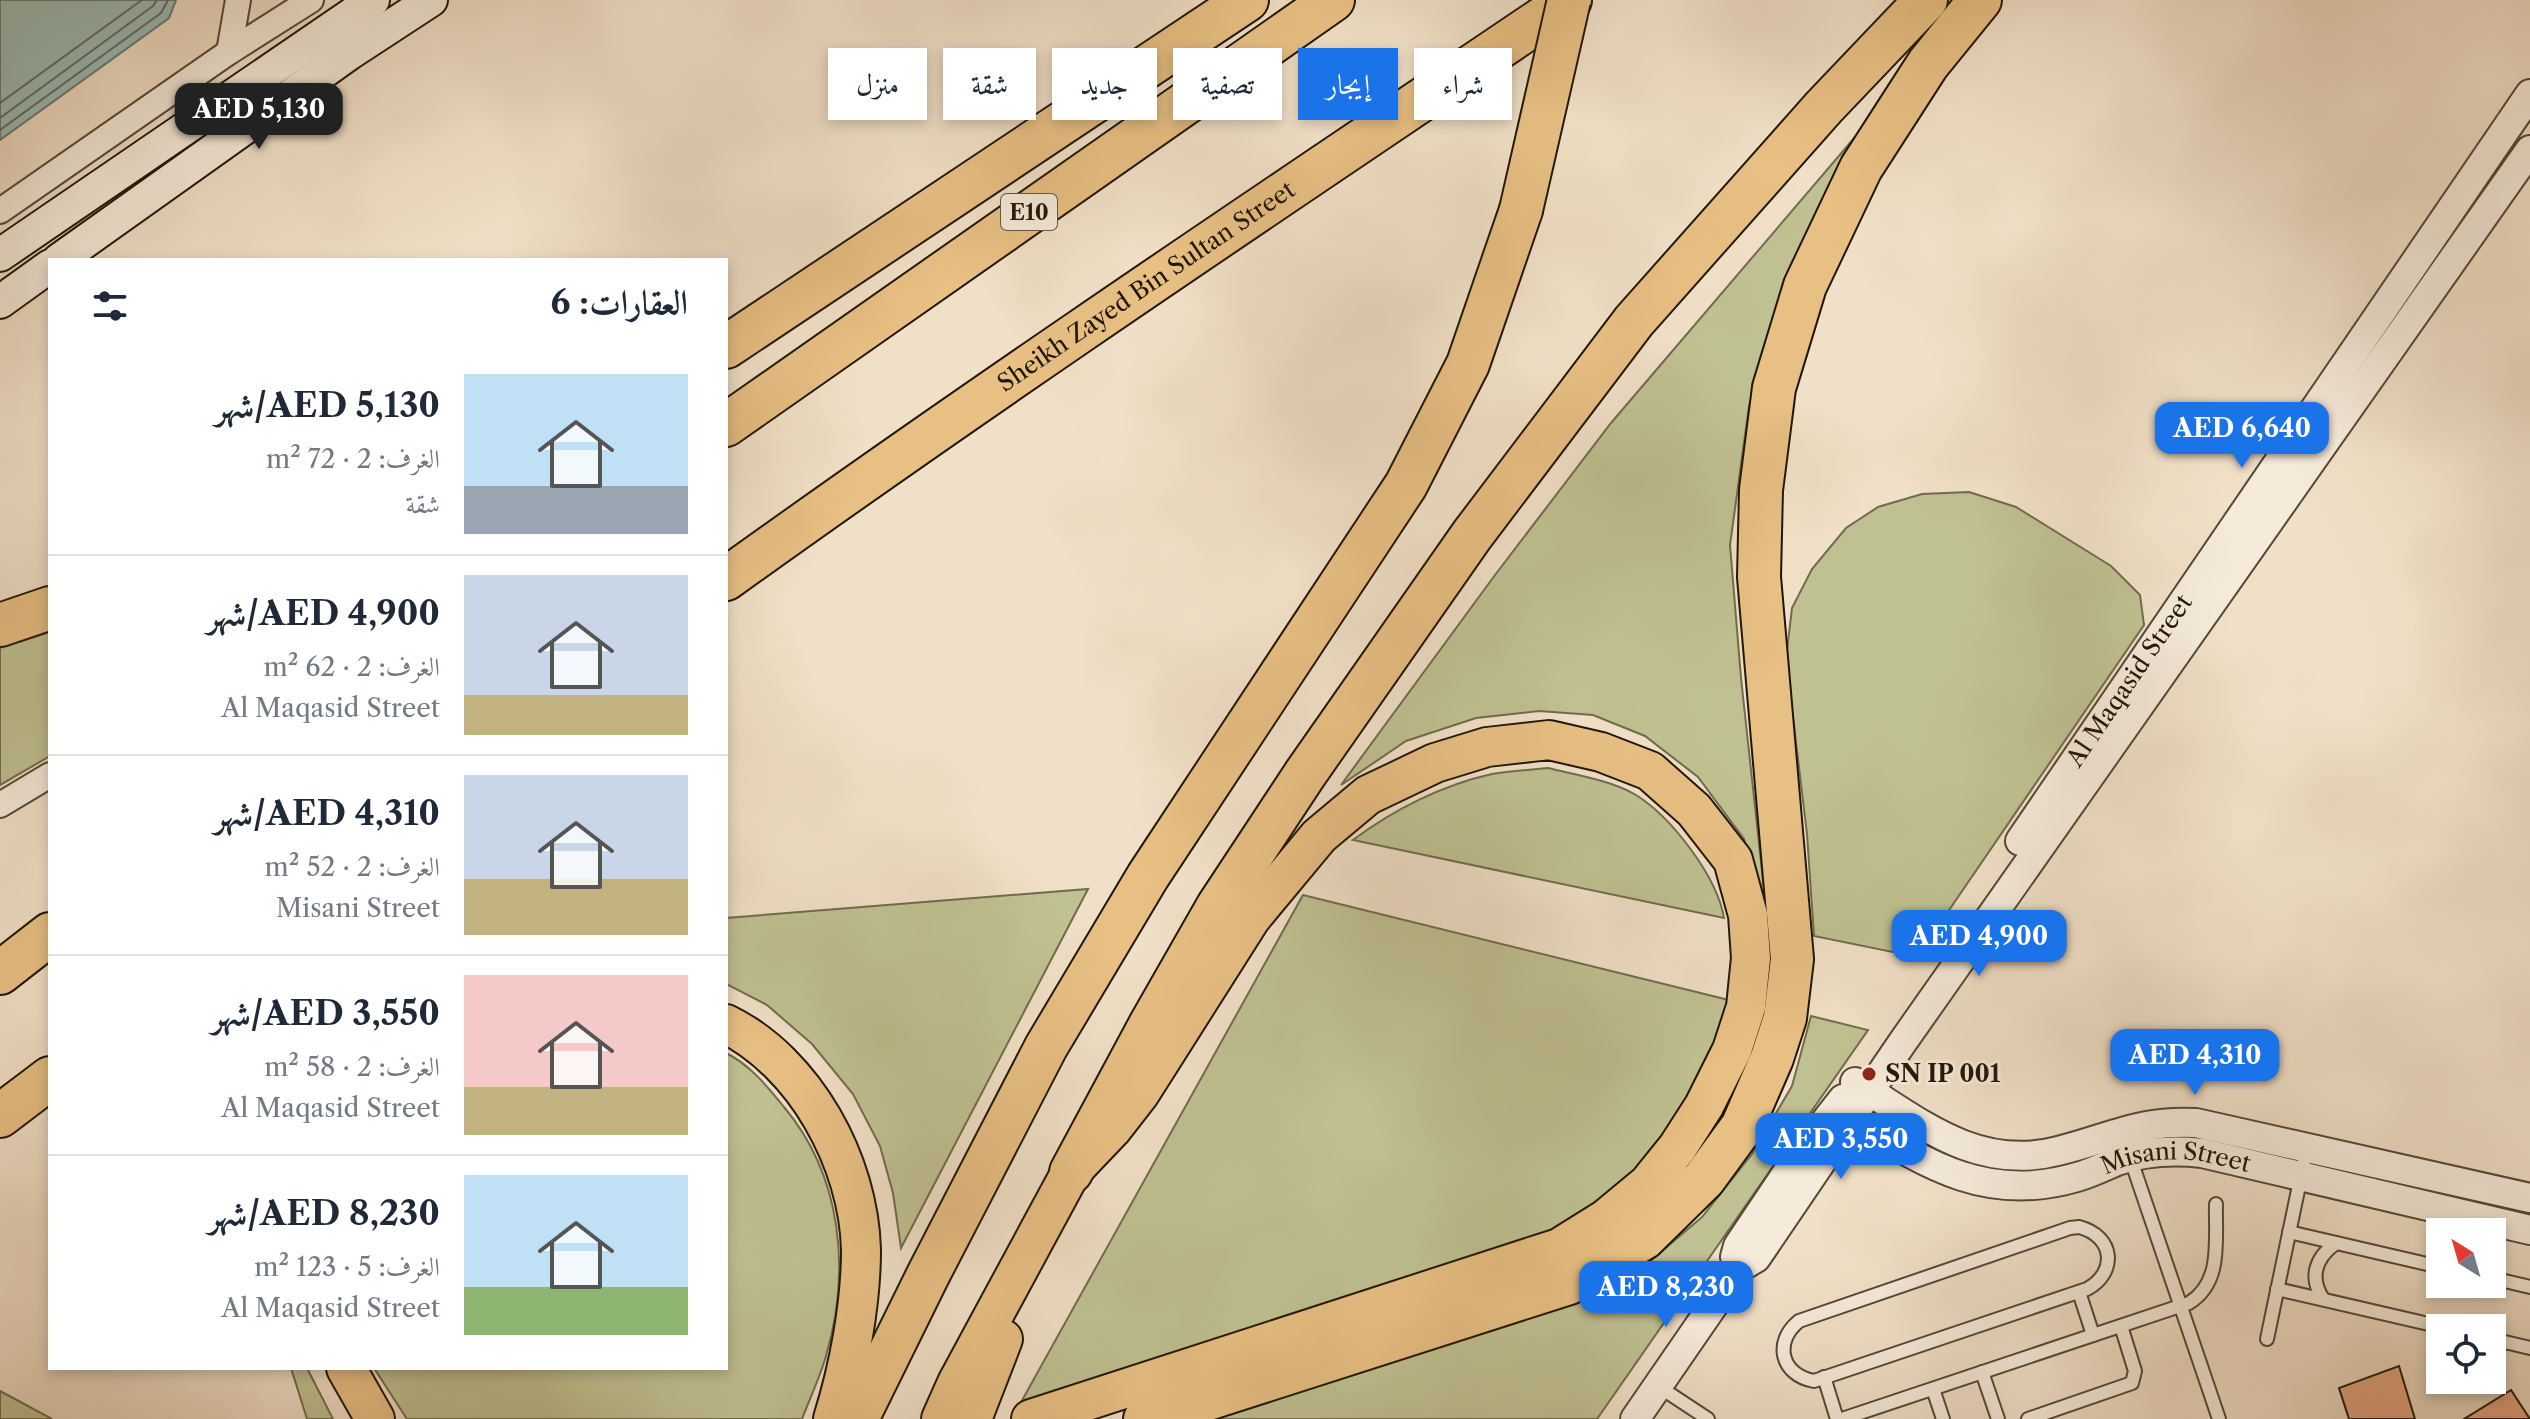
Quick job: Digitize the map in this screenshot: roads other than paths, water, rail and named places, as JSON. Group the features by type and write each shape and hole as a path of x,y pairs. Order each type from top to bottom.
{"highway":[{"path":"728,346 1247,0"},
{"name":"E10","path":"728,424 1333,0"},
{"path":"857,1419 1046,1047 1148,876 1406,485 1468,364 1521,210 1569,0"},
{"name":"Sheikh Zayed Bin Sultan Street","path":"728,578 1228,231 1569,0"},
{"path":"1235,912 1305,774 1472,535 1634,321 1824,107 1926,0"},
{"path":"1031,1419 1559,1248 1607,1218 1648,1184 1677,1148 1704,1106 1732,1050 1766,1012 1792,959 1759,577 1761,490 1774,388 1805,286 1861,168 1928,64 1980,0"},
{"path":"0,625 48,609"},
{"path":"941,1419 970,1400 1008,1325 1022,1262 1157,1012 1235,912 1368,795 1435,763 1487,747 1549,740 1601,752 1650,771 1694,810 1733,860 1748,915 1751,958 1766,1012 1772,1058 1742,1127 1704,1179 1644,1238 1569,1283 1145,1419"},
{"path":"0,973 48,936"},
{"path":"728,1025 747,1034 786,1068 821,1115 842,1159 854,1200 861,1248 858,1295 841,1392 833,1419"},
{"path":"0,1116 48,1080"},
{"path":"347,1370 375,1419"}],"main road":[{"path":"0,255 373,0"},
{"path":"62,258 350,53 431,0"},
{"path":"0,302 48,267"}],"street":[{"path":"229,52 238,0"},
{"path":"0,211 229,52 311,0"},
{"name":"Al Maqasid Street","path":"1635,1419 1739,1268 1735,1257 1738,1246 1799,1155 1844,1113 1863,1087 2005,880 2530,94"},
{"name":"Al Maqasid Street","path":"2005,880 2530,150"},
{"path":"0,805 48,776"},
{"name":"Misani Street","path":"1863,1087 1957,1144 2002,1156 2050,1153 2124,1129 2173,1122 2219,1126 2530,1198"},
{"name":"Misani Street","path":"1844,1113 1938,1169 1984,1183 2033,1186 2057,1183 2130,1157 2165,1151 2202,1153 2530,1230"}],"lane":[{"path":"2267,1339 2307,1147"},
{"path":"2130,1157 2219,1419"},
{"path":"1824,1377 1843,1418 2181,1306 2197,1298 2209,1284 2213,1273 2216,1204"},
{"path":"2079,1227 2096,1234 2107,1249 2107,1268 2102,1277 2096,1284 2079,1292 1824,1377 1814,1381 1805,1379 1798,1376 1787,1363 1783,1345 1786,1336 1799,1321 2070,1228 2079,1227"},
{"path":"2289,1232 2426,1264"},
{"path":"2323,1299 2314,1279 2315,1268 2319,1258 2336,1243"},
{"path":"2506,1281 2530,1287"},
{"path":"2277,1289 2426,1323"},
{"path":"2079,1292 2093,1335"},
{"path":"2028,1419 2132,1383 2135,1371 2121,1326"},
{"path":"2506,1342 2530,1348"},
{"path":"1982,1372 1998,1419"},
{"path":"1658,1386 1708,1419"},
{"path":"1933,1389 1943,1419"}],"water":[{"path":"0,0 176,0 169,18 0,140"}],"place":[{"name":"SN IP 001","path":"1869,1074"}]}
